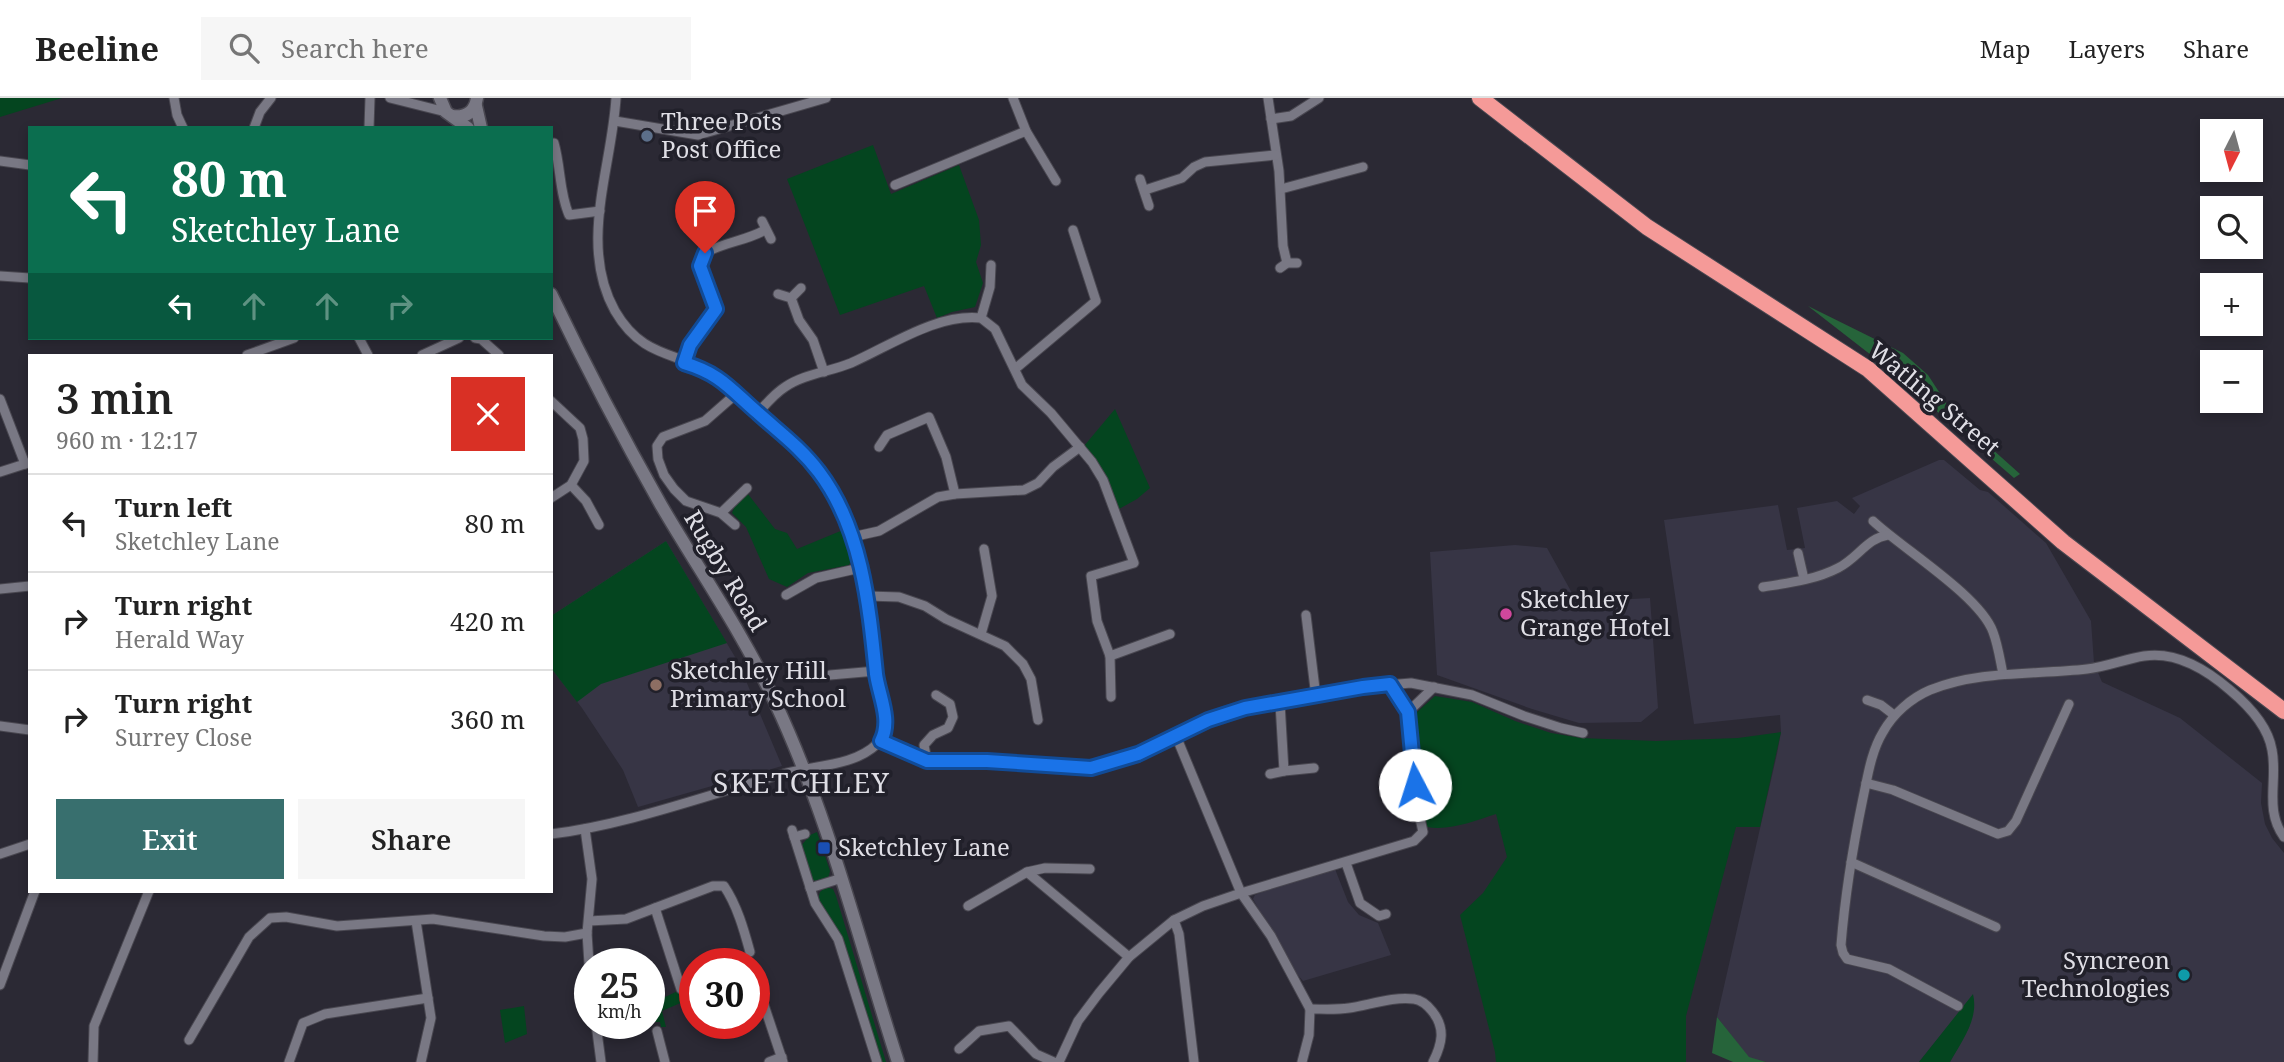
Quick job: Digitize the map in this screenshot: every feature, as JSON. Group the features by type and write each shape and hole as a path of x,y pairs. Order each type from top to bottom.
{"highway":[{"name":"Watling Street","path":"1480,98 1647,227 1868,369 2063,541 2281,711"}],"main road":[{"path":"440,98 449,114 465,126"},
{"path":"449,114 466,116 477,102"},
{"path":"477,102 481,126"},
{"name":"Rugby Road","path":"553,298 661,503 762,677 804,770 826,827 898,1062"}],"street":[{"path":"174,98 182,126"},
{"path":"255,126 260,112 271,98"},
{"path":"369,126 370,98"},
{"path":"390,98 449,114"},
{"path":"418,105 435,98"},
{"path":"553,834 585,828 786,773 853,758 869,751 881,741 886,727 867,596 852,537 820,472 797,446 716,375 647,346 624,324 606,289 599,258 600,211 615,121 616,98"},
{"path":"615,121 698,135 826,98"},
{"path":"1013,98 1026,131 1056,181"},
{"path":"1268,98 1281,189 1283,246 1288,264"},
{"path":"1271,119 1291,116 1319,98"},
{"path":"895,184 1026,131"},
{"path":"554,143 569,215 600,211"},
{"path":"1145,190 1182,178 1194,167 1205,162 1276,155"},
{"path":"0,161 28,165"},
{"path":"1281,189 1363,167"},
{"path":"1140,179 1149,205"},
{"path":"684,363 690,345 716,309 700,266 705,253 716,247 737,243 764,225 771,239"},
{"path":"1015,369 1096,302 1073,230"},
{"path":"981,318 990,287 991,265"},
{"path":"0,276 28,278"},
{"path":"791,298 801,289"},
{"path":"778,294 791,298"},
{"path":"791,298 799,320 813,340 824,372"},
{"path":"758,413 787,386 852,363 878,348 952,318 981,318 995,328 1022,385 1080,447 1103,480 1135,563 1091,576 1097,621 1110,656 1111,697"},
{"path":"250,354 288,340"},
{"path":"424,354 455,340"},
{"path":"482,340 498,354"},
{"path":"735,525 721,513 686,500 674,489 664,475 657,446 663,437 705,421 737,393"},
{"path":"0,399 28,463 0,472"},
{"path":"553,403 580,428 584,461 571,485 553,497"},
{"path":"879,446 887,435 929,418 946,457 955,494"},
{"path":"852,537 879,531 939,497 1024,490 1038,483 1060,461 1080,447"},
{"path":"571,485 586,501 599,525"},
{"path":"721,513 747,488"},
{"path":"1873,521 1970,600 1984,616 1993,630 2003,674"},
{"path":"1763,587 1835,570 1857,556 1873,539 1888,535"},
{"path":"981,634 992,596 984,549"},
{"path":"1798,553 1804,579"},
{"path":"786,594 816,578 860,568"},
{"path":"0,589 28,586"},
{"path":"867,596 898,597 925,606 946,619 1005,646 1023,664 1031,680 1038,720"},
{"path":"1306,615 1315,697"},
{"path":"1110,656 1170,634"},
{"path":"1958,1006 1889,969 1847,959 1841,945 1851,862 1872,755 1894,715 1927,691 1949,683 2003,674 2089,669 2145,656 2180,659 2208,673 2253,712 2267,734 2274,765 2271,799 2274,816 2284,837"},
{"path":"830,675 876,671"},
{"path":"881,741 927,761 987,761 1091,768 1138,754 1208,720 1233,712 1363,687 1411,683 1472,695 1524,716 1583,733"},
{"path":"959,1049 979,1031 1009,1026 1037,1054 1057,1062 1078,1021 1129,957 1174,920 1203,906 1241,893 1414,841 1423,832 1417,805 1408,712 1390,684"},
{"path":"1408,712 1434,687"},
{"path":"927,761 925,745 933,735 948,728 953,717 950,704 936,695"},
{"path":"1867,700 1881,705 1894,715"},
{"path":"1280,703 1284,771"},
{"path":"1866,783 1893,790 1998,834 2008,831 2016,821 2069,704"},
{"path":"0,726 28,730"},
{"path":"1176,736 1241,893 1271,936 1310,1009 1309,1035 1302,1062"},
{"path":"1270,774 1314,768"},
{"path":"585,828 592,879 588,948"},
{"path":"805,834 793,833 815,903 838,939 877,1062"},
{"path":"0,854 28,845"},
{"path":"1851,862 1996,927"},
{"path":"1346,863 1360,903 1379,916 1386,914"},
{"path":"968,906 1027,872 1045,868 1090,869"},
{"path":"1027,872 1129,957"},
{"path":"810,888 842,878"},
{"path":"589,921 626,919 713,886 724,886 730,894 749,948"},
{"path":"0,985 34,893"},
{"path":"93,1062 94,1026 148,893"},
{"path":"655,908 679,983"},
{"path":"190,1040 248,937 268,920 286,917 337,926 433,919 544,936 565,937 587,933"},
{"path":"1174,920 1179,934 1194,1062"},
{"path":"416,921 431,1018 421,1062"},
{"path":"289,1062 303,1023 325,1014 428,998"},
{"path":"1310,1009 1344,1009 1400,999 1417,999 1428,1006 1437,1017 1441,1028 1440,1048 1433,1062"},
{"path":"769,1062 783,1060 770,1011"},
{"path":"598,1039 601,1062"},
{"path":"659,1039 665,1062"}],"shaded area":[{"path":"1944,460 1980,490 1988,492 2046,543 2091,621 2094,663 2102,682 2180,718 2262,783 2261,803 2265,824 2284,853 2284,1062 1950,1062 1969,1027 1973,995 1919,1062 1766,1062 1749,1058 1717,1017 1777,754 1781,732 1780,715 1694,724 1664,520 1778,505 1787,550 1805,548 1797,508 1837,501 1854,514 1860,506 1852,498"},
{"name":"Sketchley Hill Primary School","path":"666,541 738,662 782,766 638,807 623,770 582,708 553,671 553,615"},
{"path":"1515,545 1547,548 1577,602 1650,598 1658,708 1641,722 1579,723 1437,675 1430,552"},
{"path":"1335,869 1348,902 1359,915 1378,923 1391,955 1303,981 1291,967 1253,899 1255,895 1297,878"}],"green space":[{"path":"0,98 62,98 0,117"},
{"path":"873,145 891,194 959,165 979,220 981,245 976,262 983,283 975,307 937,318 924,286 840,315 787,179"},
{"path":"1808,306 1903,353 1928,375 1954,415 2020,474 2014,478 1880,362"},
{"path":"1115,409 1150,488 1119,509 1109,486 1084,446"},
{"path":"748,494 775,529 787,533 797,549 843,530 852,558 849,565 808,573 787,587 769,579 746,527 732,513 735,505"},
{"path":"666,541 727,643 601,684 577,702 553,671 553,615"},
{"path":"1435,696 1472,702 1551,733 1581,738 1656,741 1738,738 1781,732 1760,827 1736,827 1686,1016 1686,1062 1496,1062 1460,915 1483,893 1507,857 1496,814 1453,826 1427,827 1417,770 1416,713"},
{"path":"817,832 830,871 828,879 821,882 812,880 801,846 810,835"},
{"path":"826,887 833,889 836,896 886,1062 878,1062 840,938 818,899 820,892"},
{"path":"679,990 679,1004 665,1010 665,997"},
{"path":"1973,994 1972,1021 1950,1062 1919,1062"},
{"path":"524,1006 527,1034 505,1043 500,1010"},
{"path":"1717,1017 1749,1057 1766,1062 1733,1062 1712,1053"}],"place":[{"name":"Three Pots Post Office","path":"647,136"},
{"name":"Sketchley Grange Hotel","path":"1506,614"},
{"name":"Sketchley Hill Primary School","path":"656,685"},
{"name":"Sketchley Lane","path":"824,848"},
{"name":"Syncreon Technologies","path":"2184,975"}],"district":[{"name":"SKETCHLEY","path":"802,783"}],"route":[{"path":"705,253 700,266 716,309 690,345 684,363 716,375 732,387 797,446 820,472 836,500 852,537 867,596 886,727 881,741 927,761 987,761 1091,768 1138,754 1208,720 1245,708 1390,684 1408,712 1415,785"}]}
